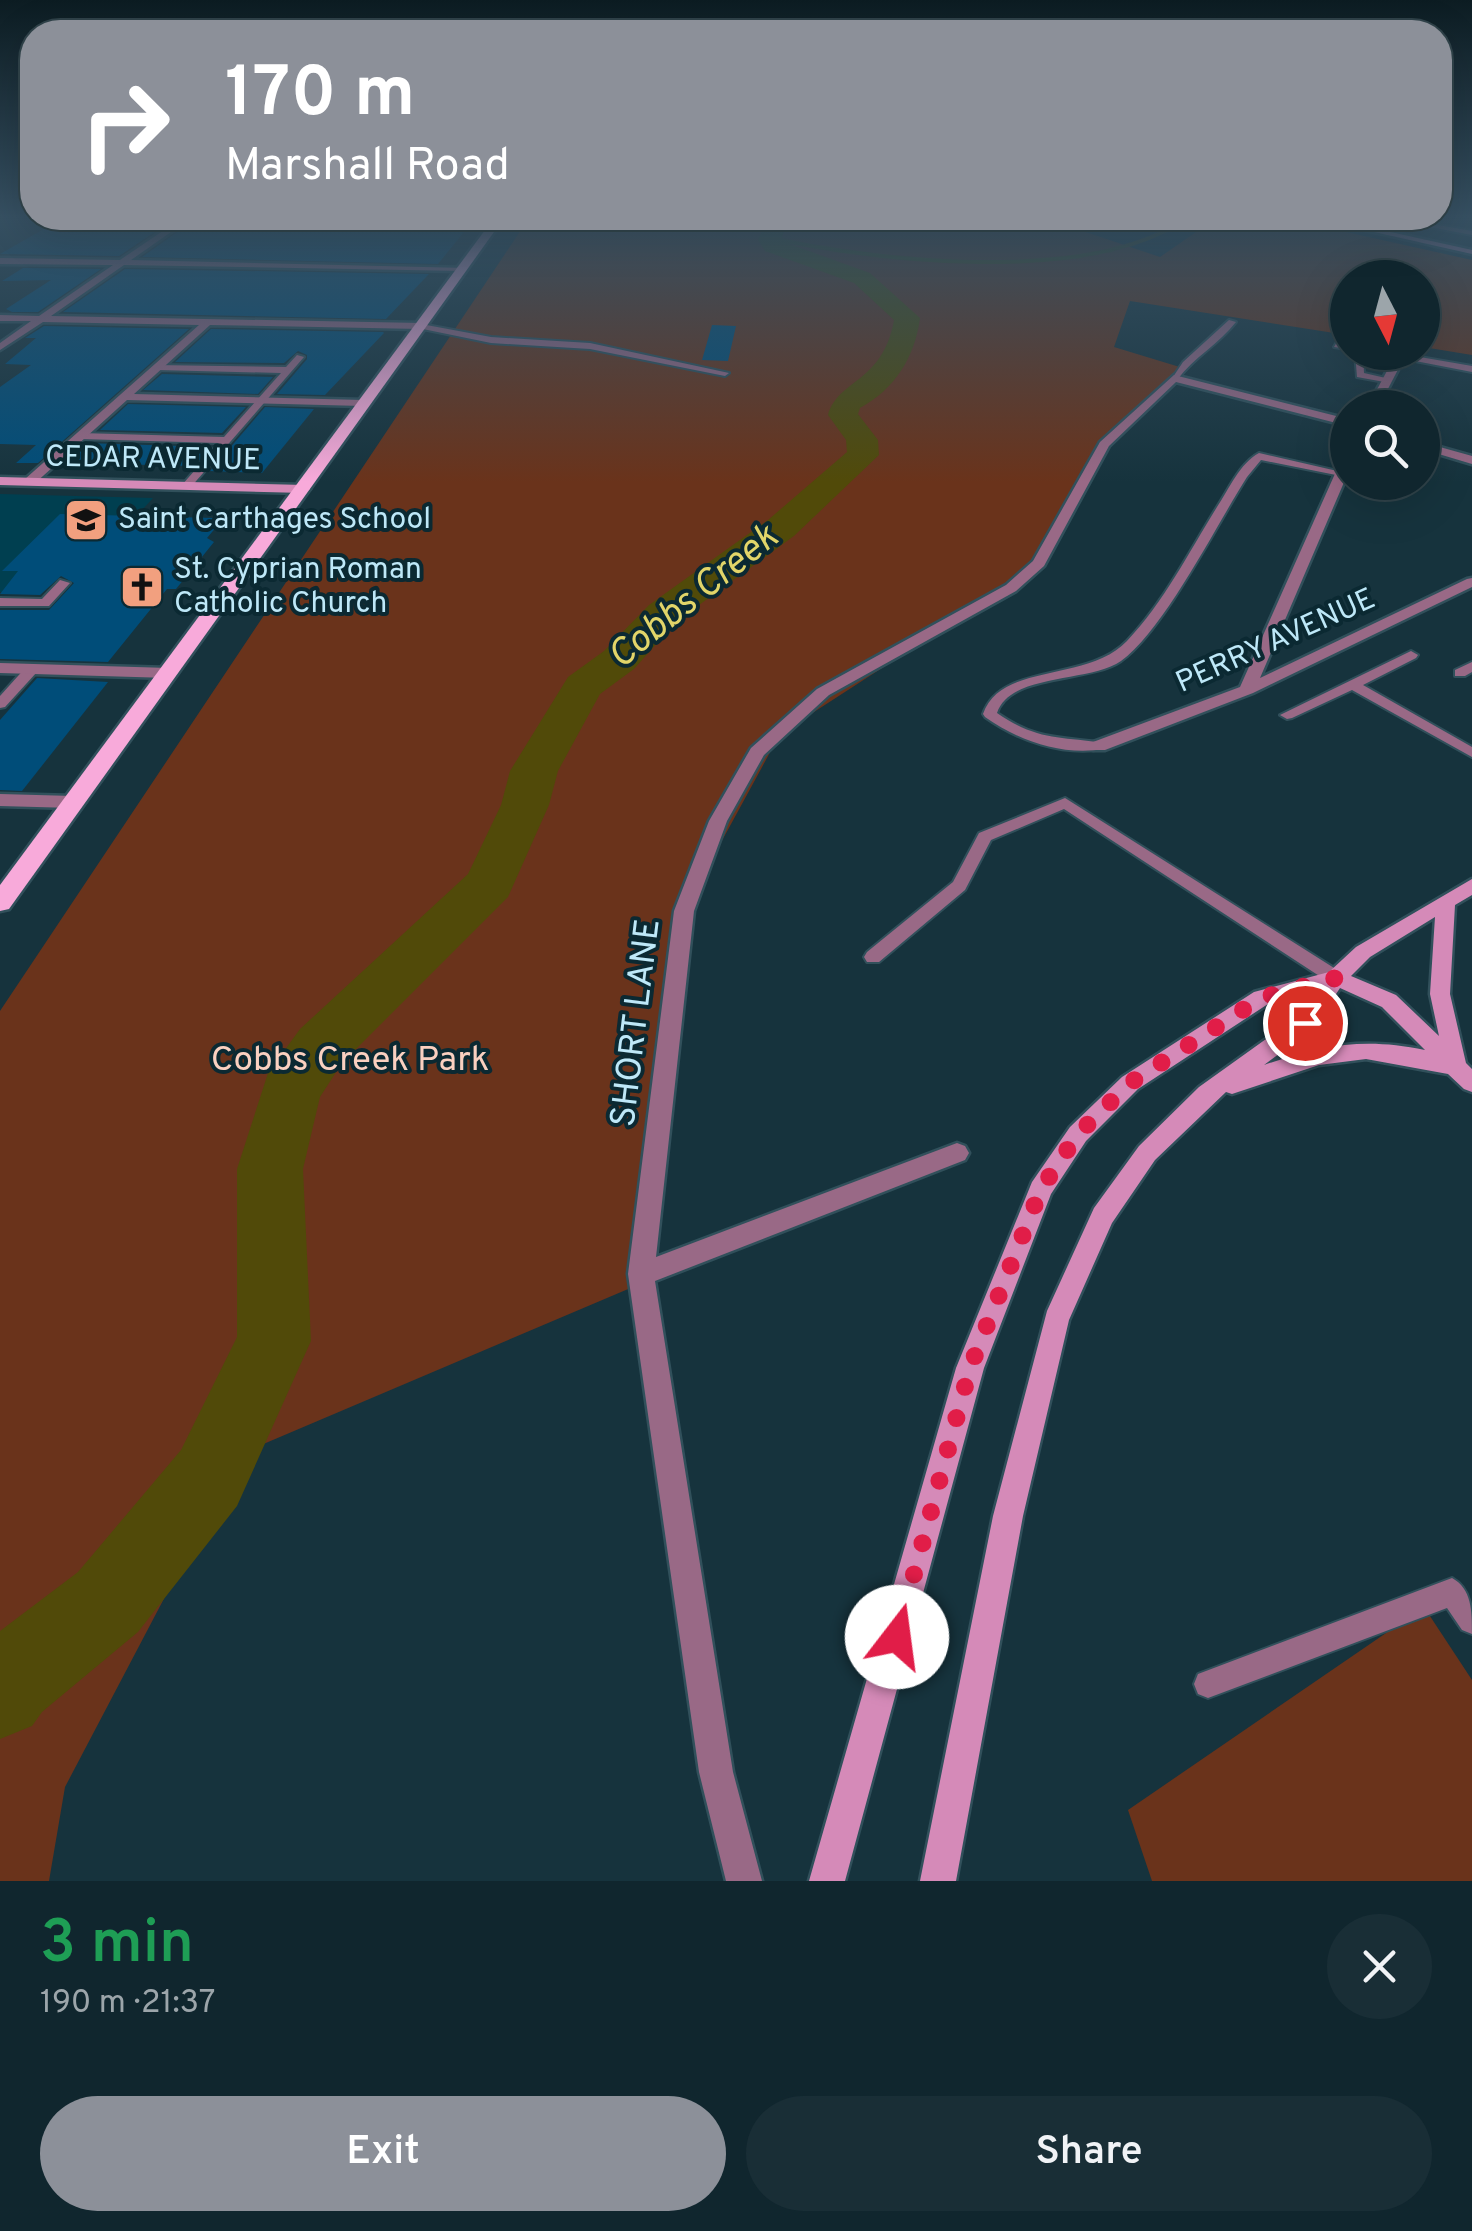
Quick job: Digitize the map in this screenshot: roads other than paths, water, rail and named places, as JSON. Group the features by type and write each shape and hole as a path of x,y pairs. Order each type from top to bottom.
{"main road":[{"path":"0,903 435,306"},
{"name":"CEDAR AVENUE","path":"0,481 304,489"},
{"path":"938,1881 1008,1516 1056,1320 1103,1216 1147,1152 1207,1094 1305,1023 1336,978 1363,952 1472,886"},
{"path":"1446,901 1440,994 1464,1076"},
{"path":"827,1881 970,1368 1041,1189 1078,1134 1130,1083 1261,998 1336,978 1390,1002 1464,1076"},
{"path":"1207,1094 1331,1050 1395,1050 1464,1076"}],"street":[{"path":"0,347 60,306"},
{"path":"0,318 421,326"},
{"path":"28,482 208,322"},
{"path":"1382,390 1393,370"},
{"path":"1174,378 1330,418"},
{"name":"SHORT LANE","path":"744,1881 716,1772 641,1274 684,911 718,820 757,752 823,692 1011,588 1039,562 1104,444 1174,378"},
{"path":"124,397 363,403"},
{"path":"1440,450 1472,460"},
{"path":"1247,690 1330,498"},
{"name":"PERRY AVENUE","path":"1099,746 1247,690 1472,582"},
{"path":"0,668 170,673"},
{"path":"0,800 74,802"},
{"path":"641,1274 957,1154"}],"lane":[{"path":"1174,378 1182,366 1214,346 1232,322"},
{"path":"421,326 491,340 590,346 725,373"},
{"path":"186,486 300,357"},
{"path":"1440,366 1472,369"},
{"path":"156,368 288,370"},
{"path":"1360,370 1360,375 1387,381"},
{"path":"1434,370 1472,378"},
{"path":"84,433 229,437"},
{"path":"1099,746 1054,747 990,714 993,698 1014,687 1114,660 1169,590 1259,456 1330,464"},
{"path":"0,602 44,604 64,583"},
{"path":"1287,715 1412,656"},
{"path":"0,704 32,669"},
{"path":"1353,685 1472,753"},
{"path":"873,957 959,886 985,837 1065,803 1336,978"},
{"path":"1208,1684 1462,1588 1472,1620"}],"waterway":[{"name":"Cobbs Creek","path":"0,1694 10,1680 108,1602 209,1478 274,1341 270,1169 290,1091 321,1046 489,884 525,805 534,771 583,686 619,660 663,613 781,528 863,455 862,440 843,415 846,404 880,380 896,358 907,318 893,306"}],"place":[{"name":"Saint Carthages School","path":"86,520"},
{"name":"St. Cyprian Roman Catholic Church","path":"142,587"}],"park label":[{"name":"Cobbs Creek Park","path":"350,1061"}]}
